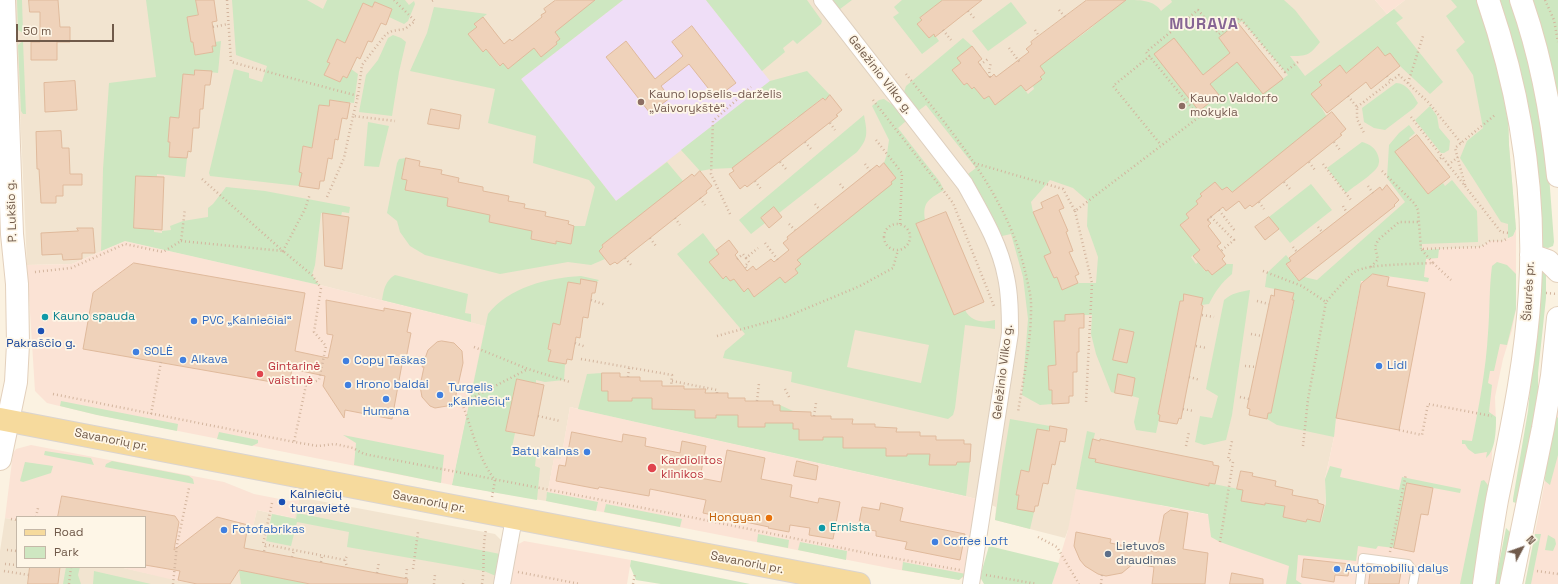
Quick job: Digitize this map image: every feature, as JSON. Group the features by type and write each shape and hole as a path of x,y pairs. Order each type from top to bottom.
{"main road":[{"name":"P. Lukšio g.","path":"0,459 4,420 16,382 18,344 17,284 6,234 4,0"},
{"name":"Šiaurės pr.","path":"1484,584 1497,502 1521,374 1529,307 1531,255 1530,202 1521,132 1510,75 1488,0"},
{"path":"1521,0 1552,104 1558,176"},
{"path":"1531,255 1548,261 1558,271"},
{"path":"1511,584 1522,524 1553,405 1552,376 1558,318"},
{"name":"Savanorių pr.","path":"4,420 859,584"},
{"path":"1497,502 1503,512 1510,519 1522,524"}],"street":[{"name":"Geležinio Vilko g.","path":"822,0 964,184 982,214 1000,256 1006,277 1010,308 1010,333 976,579"},
{"path":"503,577 514,518"}],"lane":[{"path":"1360,584 1363,558 1408,564 1415,572 1413,584"}],"path":[{"path":"227,0 231,62 358,96"},
{"path":"327,197 344,158 358,96 362,66 386,34 392,31 405,30 415,21 394,0"},
{"path":"1545,0 1554,20 1558,42"},
{"path":"1059,10 1065,17"},
{"path":"1075,211 1199,117 1146,52 1198,10 1219,34 1240,18 1285,72 1298,62"},
{"path":"968,11 976,20"},
{"path":"213,27 228,24"},
{"path":"943,30 951,40"},
{"path":"1034,30 1039,36"},
{"path":"1408,83 1423,36"},
{"path":"1009,48 1021,64"},
{"path":"1150,56 1113,86 1162,145"},
{"path":"980,65 990,60 990,77"},
{"path":"1357,107 1399,75 1429,103 1461,143"},
{"path":"1387,76 1391,81"},
{"path":"730,214 711,174 713,121 751,87"},
{"path":"1348,96 1357,107 1356,119 1364,132"},
{"path":"872,100 953,203 997,312"},
{"path":"1466,187 1455,148 1495,115"},
{"path":"353,116 395,121"},
{"path":"1411,117 1501,232 1508,233"},
{"path":"830,123 835,130"},
{"path":"876,140 902,173 900,225"},
{"path":"805,142 811,149"},
{"path":"1334,142 1340,150"},
{"path":"1437,161 1442,157"},
{"path":"1448,165 1458,157"},
{"path":"780,162 786,169"},
{"path":"1309,162 1315,170"},
{"path":"974,163 1063,189 1075,211 1092,282 1086,403"},
{"path":"864,164 870,171"},
{"path":"1323,164 1351,200"},
{"path":"1382,171 1415,204 1418,210 1420,222 1421,249 1451,280"},
{"path":"202,179 312,275 321,288 314,332 326,346 319,380 306,385 294,442"},
{"path":"755,181 761,189"},
{"path":"1284,182 1290,189"},
{"path":"840,184 845,190"},
{"path":"1368,186 1373,193"},
{"path":"283,251 305,210 310,194"},
{"path":"700,198 705,205"},
{"path":"1259,202 1264,208"},
{"path":"815,204 820,210"},
{"path":"1343,206 1348,213"},
{"path":"181,241 185,209"},
{"path":"1219,210 1235,231"},
{"path":"1208,220 1211,217 1234,240 1221,250"},
{"path":"675,218 680,225"},
{"path":"1371,268 1378,259 1375,247 1378,240 1399,222 1420,222"},
{"path":"789,224 795,230"},
{"path":"896,224 905,228 909,233 907,244 898,250 888,247 884,238 884,233 891,226 896,224"},
{"path":"1318,227 1322,232"},
{"path":"650,238 656,246"},
{"path":"1421,249 1481,247 1490,241 1508,238"},
{"path":"36,272 71,268 125,244 163,252 181,241 283,251"},
{"path":"764,243 778,260"},
{"path":"1293,247 1297,252"},
{"path":"746,258 758,248"},
{"path":"717,336 786,317 860,286 893,268 898,250"},
{"path":"737,259 743,254 749,262 745,266 748,270"},
{"path":"625,258 632,266"},
{"path":"1303,446 1308,398 1326,302 1332,294 1356,272 1371,268 1433,263"},
{"path":"1262,271 1302,286 1326,302"},
{"path":"591,300 606,305"},
{"path":"1257,301 1269,304"},
{"path":"1202,315 1214,317"},
{"path":"1251,334 1262,336"},
{"path":"575,343 586,347"},
{"path":"1196,346 1207,348"},
{"path":"474,347 528,369 570,382"},
{"path":"580,359 672,375 671,386"},
{"path":"151,414 161,362"},
{"path":"1245,366 1256,367"},
{"path":"628,377 629,368"},
{"path":"482,584 483,544 495,480 487,469 480,454 462,403 528,369"},
{"path":"1189,377 1200,380"},
{"path":"672,381 717,390 717,393"},
{"path":"758,402 759,383"},
{"path":"785,389 790,399"},
{"path":"52,394 294,442 318,446 335,444 353,448 364,454 695,518 876,555 955,569"},
{"path":"1240,397 1250,399"},
{"path":"814,416 816,403"},
{"path":"1400,430 1422,435 1428,404 1492,416"},
{"path":"1183,409 1194,411"},
{"path":"538,416 560,421"},
{"path":"1186,446 1189,432"},
{"path":"1220,542 1233,462 1228,459 1232,441"},
{"path":"1389,561 1406,474"},
{"path":"173,584 177,544 189,488"},
{"path":"272,504 263,544 345,560"},
{"path":"36,516 38,508"},
{"path":"11,519 16,520"},
{"path":"413,569 418,532"},
{"path":"1038,537 1057,548 1080,584"},
{"path":"264,552 266,545"},
{"path":"7,550 16,551"},
{"path":"292,557 294,550"},
{"path":"321,562 322,556"},
{"path":"347,556 345,560 347,567"},
{"path":"377,573 379,562"},
{"path":"5,564 16,565"},
{"path":"69,584 71,568"},
{"path":"406,578 407,568"},
{"path":"4,571 29,575"},
{"path":"1537,571 1558,574"},
{"path":"434,584 435,574"},
{"path":"633,584 635,574"},
{"path":"1101,584 1102,575"},
{"path":"503,577 580,584"},
{"path":"976,579 1037,584"},
{"path":"463,584 464,580"}],"shaded area":[{"path":"15,0 1375,0 1387,14 1405,0 1479,0 1508,110 1509,145 1516,229 1513,236 1503,241 1490,241 1481,247 1381,252 1334,437 1325,479 1326,503 1319,536 1161,505 1068,530 1065,538 995,520 996,507 977,499 570,407 561,460 554,459 546,501 452,485 484,326 316,284 125,241 72,264 27,265"},
{"name":"Kauno lopšelis-darželis „Vaivorykštė“","path":"623,0 706,0 770,81 616,201 521,79"},
{"path":"1375,0 1405,0 1387,14"},
{"path":"1516,229 1516,309 1495,397 1496,425 1492,451 1491,489 1472,584 1052,584 1068,530 1076,489 1319,536 1326,503 1325,479 1334,437 1325,426 1324,309 1381,252 1481,247 1490,241 1503,241 1513,236"},
{"path":"125,241 316,284 485,326 452,485 97,415 47,403 35,391 27,265 72,264"},
{"path":"1558,384 1558,584 1525,584 1545,481 1547,453"},
{"path":"570,407 977,499 966,573 964,577 959,580 894,569 546,501 554,458 561,459"},
{"path":"31,445 224,482 254,494 290,501 299,500 294,518 257,510 253,526 247,525 239,570 230,584 197,584 178,581 123,568 146,568 146,516 16,516 16,520 5,518 13,453 16,449"},
{"path":"309,499 495,534 501,540 495,584 230,584 239,570 248,525 253,526 257,510 294,518 299,500"},
{"path":"5,518 16,520 16,568 124,568 197,584 0,584 0,551"},
{"path":"524,541 631,560 627,584 509,584 517,545"}],"green space":[{"path":"17,0 22,0 23,33 18,30"},
{"path":"146,0 196,0 198,15 187,17 191,42 193,42 195,55 213,52 212,46 216,46 215,42 221,41 218,73 195,70 182,118 170,117 168,142 170,142 169,157 187,158 185,177 157,174 157,177 136,176 134,228 154,229 154,232 162,233 162,231 171,230 170,226 183,221 208,217 208,208 226,187 265,191 350,207 349,213 342,212 341,216 321,213 315,265 312,275 319,285 125,241 101,251 103,169 109,83 156,77"},
{"path":"232,0 307,0 323,9 327,0 405,0 409,5 414,1 415,4 408,21 404,24 389,17 392,9 375,2 372,7 363,3 353,26 348,44 337,39 327,62 330,63 324,75 340,82 343,76 347,78 351,69 358,74 354,103 330,100 329,106 319,105 314,148 303,146 299,172 302,173 299,186 210,176 209,173 234,69 249,73 249,78 262,82 267,66 236,55"},
{"path":"595,0 623,0 521,79 616,201 667,162 683,181 677,186 679,188 667,194 602,245 603,247 599,251 605,259 591,265 568,262 500,274 425,255 410,246 400,232 397,221 387,213 397,163 399,159 406,158 402,178 407,180 406,190 431,195 449,195 447,206 472,211 491,211 489,222 514,227 533,228 531,239 556,244 556,241 571,244 574,226 585,226 595,187 589,180 533,163 536,136 488,123 495,89 410,71 427,33 434,7 487,14 474,24 477,27 468,34 483,52 486,49 499,66 503,63 508,69 533,47 541,57 557,44 556,42 560,38 553,30"},
{"path":"706,0 807,0 822,21 821,24 797,44 793,40 783,48 785,52 762,71"},
{"path":"832,0 852,0 840,9"},
{"path":"902,0 947,0 935,6 920,18 922,20 917,24 929,38 934,34 939,41 922,54 893,17 899,13 894,7"},
{"path":"1126,0 1146,1 1158,7 1161,11 1172,2 1171,0 1284,0 1295,10 1320,42 1310,53 1300,56 1290,56 1305,76 1394,9 1403,18 1396,23 1443,82 1430,94 1400,66 1390,53 1385,56 1377,47 1346,73 1340,65 1319,82 1322,85 1318,102 1327,117 1234,195 1227,187 1222,190 1215,182 1200,194 1202,196 1198,204 1186,214 1189,218 1180,225 1202,248 1191,257 1196,264 1198,262 1205,271 1208,270 1212,275 1226,264 1233,264 1232,274 1219,288 1209,304 1201,305 1203,298 1184,294 1183,301 1180,301 1176,320 1179,321 1172,342 1170,364 1167,364 1164,382 1167,383 1164,395 1161,395 1158,414 1160,415 1156,433 1136,430 1134,422 1139,398 1132,396 1135,378 1119,375 1115,393 1111,392 1096,354 1091,334 1092,315 1065,315 1065,321 1054,321 1055,346 1060,365 1048,366 1049,389 1052,390 1052,404 1040,405 1022,395 1028,319 1023,277 1011,234 1002,236 968,174 976,168 926,105 918,111 904,92 906,86 963,38 972,46 957,58 961,63 952,70 964,85 967,83 972,89 974,87 984,99 989,96 995,104 1019,83 1028,94 1034,89 1033,86 1042,79 1040,77 1045,73 1038,64 1046,61 1084,33 1112,10 1120,1 1122,3","holes":["1242,21 1288,75 1263,94 1237,62 1210,84 1219,95 1199,111 1154,54 1174,38 1203,75 1230,53 1219,38","1050,180 1073,188 1088,201 1087,226 1098,257 1096,283 1078,283 1062,290 1057,277 1054,278 1044,256 1055,251 1033,212 1031,202"]},
{"path":"1451,0 1479,0 1508,110 1509,145 1516,229 1513,236 1508,238 1508,224 1501,222 1460,158 1467,141 1483,128 1473,75 1456,50 1465,42 1446,16 1457,7"},
{"path":"1494,0 1512,0 1531,64 1547,148 1554,242 1553,246 1548,248 1542,247"},
{"path":"1529,0 1558,0 1558,95 1555,94"},
{"path":"1011,2 1027,23 988,51 972,31"},
{"path":"393,35 406,42 399,72 392,116 359,112 366,75 378,60 388,38"},
{"path":"23,41 26,114 23,114 21,111 18,45"},
{"path":"807,71 830,95 825,100 822,98 807,110 809,112 799,119 797,117 782,129 784,131 772,137 732,168 700,171 681,150 770,81"},
{"path":"1396,83 1403,85 1412,93 1418,103 1414,108 1385,130 1374,128 1364,122 1362,108"},
{"path":"884,99 893,105 906,121 898,128 940,182 944,190 928,201 924,214 925,220 916,224 954,314 965,310 971,317 978,321 995,320 995,329 965,325 955,408 953,415 948,419 791,382 792,372 723,358 725,351 745,334 677,254 703,233 719,254 709,262 723,279 726,276 730,281 734,279 744,291 748,288 754,297 769,285 777,273 785,283 798,273 795,269 800,264 795,257 896,178 884,163 889,140 872,106 879,100","holes":["855,330 929,345 921,383 847,367"]},
{"path":"1430,106 1437,116 1439,128 1450,141 1449,150 1444,153 1441,153 1415,120"},
{"path":"864,115 866,135 864,143 857,152 779,213 774,207 761,218 765,223 751,234 739,220"},
{"path":"368,122 389,126 379,167 364,166"},
{"path":"1409,125 1415,133 1409,138 1410,140 1396,152 1428,194 1443,183 1445,186 1452,180 1477,211 1478,242 1422,244 1422,250 1439,249 1438,258 1426,259 1424,277 1429,278 1428,282 1373,274 1364,281 1361,281 1336,418 1334,437 1277,425 1267,419 1268,413 1271,413 1281,363 1279,362 1281,350 1284,350 1288,332 1285,331 1288,319 1291,319 1294,293 1265,287 1267,273 1286,255 1291,261 1286,265 1297,279 1302,275 1304,277 1317,280 1405,202 1387,178 1389,145 1399,133"},
{"path":"1362,142 1371,146 1376,151 1379,158 1379,164 1372,173 1346,193 1327,168"},
{"path":"1311,184 1332,210 1290,243 1269,217"},
{"path":"1497,262 1507,265 1516,274 1516,309 1507,345 1500,344 1494,371 1490,371 1488,383 1492,385 1489,412 1496,417 1496,427 1494,445 1486,458 1487,452 1475,454 1468,449 1465,444 1462,444 1462,440 1472,441 1475,428 1486,360 1492,266"},
{"path":"1541,269 1546,271 1546,298 1538,373 1538,413 1519,501 1516,503 1513,502 1513,499 1528,411"},
{"path":"395,275 468,294 465,313 471,314 471,322 382,300 387,283"},
{"path":"581,276 599,280 597,282 581,279 580,284 568,282 563,307 563,325 553,324 548,349 551,350 549,361 565,364 564,380 545,382 536,380 536,383 517,379 506,431 515,433 511,452 536,457 535,466 540,468 537,500 452,485 488,314 507,297 530,286 555,279"},
{"path":"1250,290 1232,415 1226,440 1204,445 1195,442 1200,416 1212,418 1218,396 1206,389 1224,300 1233,294"},
{"path":"602,373 608,391 608,401 632,401 632,398 652,398 652,409 695,407 695,418 716,415 738,415 739,427 765,427 765,423 779,423 780,405 793,411 793,429 799,429 799,439 843,437 843,448 866,448 886,445 886,456 930,454 930,465 956,465 957,461 970,462 966,496 578,409 587,374"},
{"path":"61,401 178,424 177,431 60,406"},
{"path":"1558,417 1558,455 1550,485 1545,481 1549,437 1554,422"},
{"path":"1010,419 1050,426 1032,472 1021,470 1017,495 1019,495 1017,509 1034,512 1030,529 995,520"},
{"path":"1087,431 1095,433 1089,458 1096,459 1096,462 1208,486 1209,483 1243,490 1241,501 1264,505 1265,503 1285,506 1283,517 1306,522 1307,519 1321,522 1326,503 1325,479 1330,466 1342,469 1340,477 1399,490 1402,477 1461,489 1460,493 1407,483 1394,548 1378,546 1376,549 1358,546 1356,561 1298,555 1296,580 1302,584 1286,584 1289,566 1220,542 1211,537 1208,514 1076,489"},
{"path":"219,432 258,440 258,443 252,446 217,439"},
{"path":"343,435 444,455 441,483 354,465 356,443"},
{"path":"45,451 91,458 94,465 44,455"},
{"path":"112,461 189,476 193,479 194,484 105,467 106,464"},
{"path":"25,462 53,466 51,473 23,482 20,481"},
{"path":"1484,480 1491,489 1472,584 1460,584 1481,481"},
{"path":"547,492 598,502 596,511 546,501"},
{"path":"606,504 682,519 680,527 604,512"},
{"path":"297,513 500,554 496,576 484,571 347,547 349,532 297,522 291,546 266,541 272,514 296,519"},
{"path":"1506,528 1511,533 1503,584 1495,584"},
{"path":"758,534 789,540 788,548 757,542"},
{"path":"1535,534 1541,534 1531,584 1525,584"},
{"path":"1548,535 1555,539 1556,544 1553,551 1545,550"},
{"path":"800,542 847,551 846,560 798,550"},
{"path":"989,546 1059,563 1052,584 984,584 980,577"},
{"path":"631,560 750,584 661,584 636,580 630,566"},
{"path":"903,562 966,574 959,580 902,570"},
{"path":"66,568 80,568 78,575 81,584 63,584"},
{"path":"239,570 310,584 241,584"},
{"path":"94,571 151,584 93,584"}],"building":[{"path":"29,0 58,0 60,27 70,27 70,42 57,42 57,60 31,60 31,42 40,42 40,12 30,12"},
{"path":"196,0 214,0 217,21 212,22 216,46 212,46 213,52 195,55 193,42 191,42 187,17 198,15"},
{"path":"556,0 595,0 555,32 560,39 556,42 557,44 541,57 534,48 508,69 503,63 500,66 486,49 483,52 468,34 477,27 474,24 483,17 504,44 510,39 512,41 542,17 541,15 546,12 544,9"},
{"path":"943,0 982,0 935,37 934,34 929,38 917,24 922,20 920,18"},
{"path":"1087,0 1126,0 1040,66 1045,73 1040,77 1042,79 1026,91 1021,85 995,105 989,96 984,99 974,87 972,89 967,83 964,85 952,70 961,63 957,58 972,46 982,59 978,62 990,78 994,74 996,77 1029,52 1026,49 1032,44 1031,42"},
{"path":"375,2 392,9 386,25 381,23 372,42 368,41 360,59 357,57 347,78 343,76 340,82 324,75 330,63 327,62 337,39 345,43 363,3 372,7"},
{"path":"1238,23 1283,79 1263,94 1237,62 1210,84 1219,95 1199,111 1154,54 1174,38 1203,75 1230,53 1219,38"},
{"path":"692,26 736,83 716,98 689,64 661,86 670,98 650,113 606,57 626,41 655,79 683,56 672,42"},
{"path":"1378,47 1385,56 1390,53 1400,66 1371,89 1366,82 1327,113 1311,94 1322,85 1319,82 1340,65 1346,73"},
{"path":"195,70 212,71 210,85 205,85 203,109 200,109 199,128 193,128 191,152 188,151 187,158 169,157 170,142 168,142 170,117 179,118 183,74 194,75"},
{"path":"75,81 77,110 45,112 44,83"},
{"path":"830,95 842,110 836,115 838,116 747,187 745,185 740,189 729,174 734,171 732,168 823,98 825,100"},
{"path":"330,100 350,103 347,119 342,118 338,140 335,139 332,159 328,158 324,181 320,181 319,189 299,186 302,173 299,172 303,146 312,148 319,105 329,106"},
{"path":"431,109 461,115 459,129 428,124"},
{"path":"1332,112 1346,129 1340,134 1342,135 1252,207 1250,205 1245,209 1239,201 1226,211 1223,207 1207,220 1211,223 1208,226 1221,243 1217,246 1225,256 1222,259 1226,264 1212,275 1208,270 1206,271 1193,256 1200,250 1180,225 1189,218 1186,214 1198,204 1196,201 1202,196 1200,194 1215,182 1222,190 1227,187 1232,192"},
{"path":"61,131 62,148 69,148 70,174 82,174 82,185 63,185 63,196 56,196 56,203 41,203 39,169 37,169 36,132"},
{"path":"1417,135 1450,177 1428,194 1395,152"},
{"path":"406,158 420,161 419,166 442,170 441,174 459,178 458,182 483,187 483,191 509,196 508,201 525,204 524,208 546,212 545,216 569,221 568,224 574,226 571,244 556,241 556,244 531,239 532,231 489,222 490,215 447,206 448,198 405,190 407,180 402,179"},
{"path":"884,163 896,178 891,182 892,184 797,260 801,264 795,269 798,273 785,283 780,277 754,297 748,288 744,292 734,279 730,281 726,276 723,279 709,262 719,254 716,250 729,240 738,252 735,255 747,271 753,266 756,270 771,259 774,262 789,250 783,243 788,239 787,237 877,165 879,167"},
{"path":"700,171 712,186 706,191 707,193 617,264 615,262 610,265 599,251 603,247 602,245 692,174 694,176"},
{"path":"136,176 164,177 162,230 134,228"},
{"path":"1387,185 1399,200 1394,205 1395,206 1299,281 1286,264 1291,261 1289,258 1380,187 1382,190"},
{"path":"1058,195 1064,208 1059,210 1068,231 1066,232 1073,251 1069,252 1079,274 1075,276 1078,283 1062,290 1057,277 1054,278 1044,256 1051,253 1033,212 1043,208 1041,203"},
{"path":"774,207 782,217 769,228 761,218"},
{"path":"946,212 984,302 954,315 916,224"},
{"path":"323,213 349,217 342,269 325,266"},
{"path":"1269,217 1279,229 1265,240 1255,227"},
{"path":"77,228 93,228 95,253 82,253 82,259 63,260 62,254 42,255 41,233 78,231"},
{"name":"PVC „Kalniečiai“","path":"134,263 305,293 295,351 328,358 333,335 327,334 326,300 384,311 384,308 411,313 407,332 411,333 405,364 402,364 392,419 345,410 344,418 323,386 325,376 292,369 289,385 83,349 93,293"},
{"name":"Lidl","path":"1373,274 1389,277 1387,286 1425,293 1399,430 1336,418 1361,284"},
{"path":"581,279 597,282 595,293 592,293 588,318 583,317 580,338 576,337 572,360 567,359 566,364 548,361 551,350 548,349 553,323 560,325 568,282 580,284"},
{"path":"1275,289 1294,293 1292,300 1294,300 1271,413 1268,413 1267,419 1249,415 1250,409 1247,408 1271,295 1274,296"},
{"path":"1184,294 1203,298 1201,305 1203,306 1181,419 1179,418 1177,424 1159,421 1160,415 1158,414 1180,301 1183,301"},
{"path":"1084,314 1084,328 1079,328 1077,372 1073,372 1073,396 1069,396 1069,403 1052,404 1052,390 1049,390 1048,366 1056,365 1054,321 1065,321 1065,315"},
{"path":"1120,329 1134,332 1127,363 1113,360"},
{"path":"442,341 454,343 462,351 463,363 455,399 447,406 435,408 430,406 422,397 420,386 424,367 422,367 428,350 437,342"},
{"path":"602,373 620,373 620,377 640,377 640,381 662,381 662,386 684,386 684,389 706,389 705,393 728,393 728,398 745,398 745,401 773,401 773,405 780,405 780,411 811,412 811,416 831,416 831,419 853,419 852,424 875,424 875,427 897,428 896,432 920,432 920,436 936,436 936,440 964,440 964,444 971,444 970,462 957,462 956,465 929,465 930,454 886,456 886,448 843,448 843,437 823,437 823,440 799,440 799,429 793,429 793,423 765,423 765,427 738,427 738,415 716,415 716,418 695,418 695,410 652,409 652,398 632,398 632,401 608,401 608,391 602,391"},
{"path":"1118,374 1135,378 1132,396 1115,393"},
{"path":"517,379 544,385 534,436 506,431"},
{"path":"1050,426 1067,429 1065,442 1060,441 1055,465 1052,464 1048,484 1043,483 1038,506 1035,506 1034,512 1017,509 1019,495 1016,495 1021,470 1029,472 1037,429 1049,431"},
{"path":"572,432 622,442 623,434 646,438 645,446 680,453 682,441 706,446 700,478 721,482 727,450 765,458 761,479 792,485 790,497 818,503 819,498 840,502 833,539 809,535 810,528 790,525 789,532 703,513 706,500 650,489 649,496 599,487 598,489 556,481 559,465 565,466"},
{"path":"1093,439 1100,441 1100,439 1213,462 1213,465 1219,466 1215,484 1209,483 1209,486 1095,462 1096,459 1089,458"},
{"path":"797,461 818,466 816,480 794,476"},
{"path":"1241,471 1253,473 1252,476 1276,481 1275,486 1293,490 1292,495 1318,500 1318,503 1324,505 1320,522 1307,519 1306,522 1283,517 1285,506 1265,503 1265,505 1241,501 1243,490 1237,489"},
{"path":"1407,483 1433,488 1428,515 1421,514 1414,552 1394,548"},
{"path":"62,496 175,516 179,522 174,550 217,517 248,525 244,548 408,579 407,584 310,584 239,570 230,584 197,584 178,580 180,571 146,565 146,516 58,516"},
{"path":"881,503 903,508 900,521 965,534 960,560 905,549 907,542 876,536 876,531 858,528 862,507 879,510"},
{"path":"1171,510 1188,513 1183,549 1208,553 1205,584 1152,584 1154,567 1134,563 1122,573 1106,576 1098,574 1085,566 1080,560 1074,546 1076,532 1111,539 1110,543 1157,552 1164,515"},
{"path":"1304,559 1350,564 1348,576 1335,575 1334,582 1302,577"},
{"path":"30,568 60,568 58,584 28,584"},
{"path":"1371,568 1401,572 1399,584 1369,584"},
{"path":"1232,573 1263,579 1263,584 1230,584"}],"place":[{"name":"Kauno lopšelis-darželis „Vaivorykštė“","path":"641,102"},
{"name":"Kauno Valdorfo mokykla","path":"1182,106"},
{"name":"Kauno spauda","path":"45,317"},
{"name":"PVC „Kalniečiai“","path":"194,321"},
{"name":"Pakraščio g.","path":"41,331"},
{"name":"SOLÈ","path":"136,352"},
{"name":"Alkava","path":"183,360"},
{"name":"Copy Taškas","path":"346,361"},
{"name":"Lidl","path":"1379,366"},
{"name":"Gintarinė vaistinė","path":"260,374"},
{"name":"Hrono baldai","path":"348,385"},
{"name":"Turgelis „Kalniečių“","path":"440,395"},
{"name":"Humana","path":"386,399"},
{"name":"Batų kalnas","path":"587,452"},
{"name":"Kardiolitos klinikos","path":"652,468"},
{"name":"Kalniečių turgavietė","path":"282,502"},
{"name":"Hongyan","path":"769,518"},
{"name":"Ernista","path":"822,528"},
{"name":"Fotofabrikas","path":"224,530"},
{"name":"Coffee Loft","path":"935,542"},
{"name":"Lietuvos draudimas","path":"1108,554"},
{"name":"Automobilių dalys","path":"1337,569"}],"district":[{"name":"MURAVA","path":"1204,25"}]}
